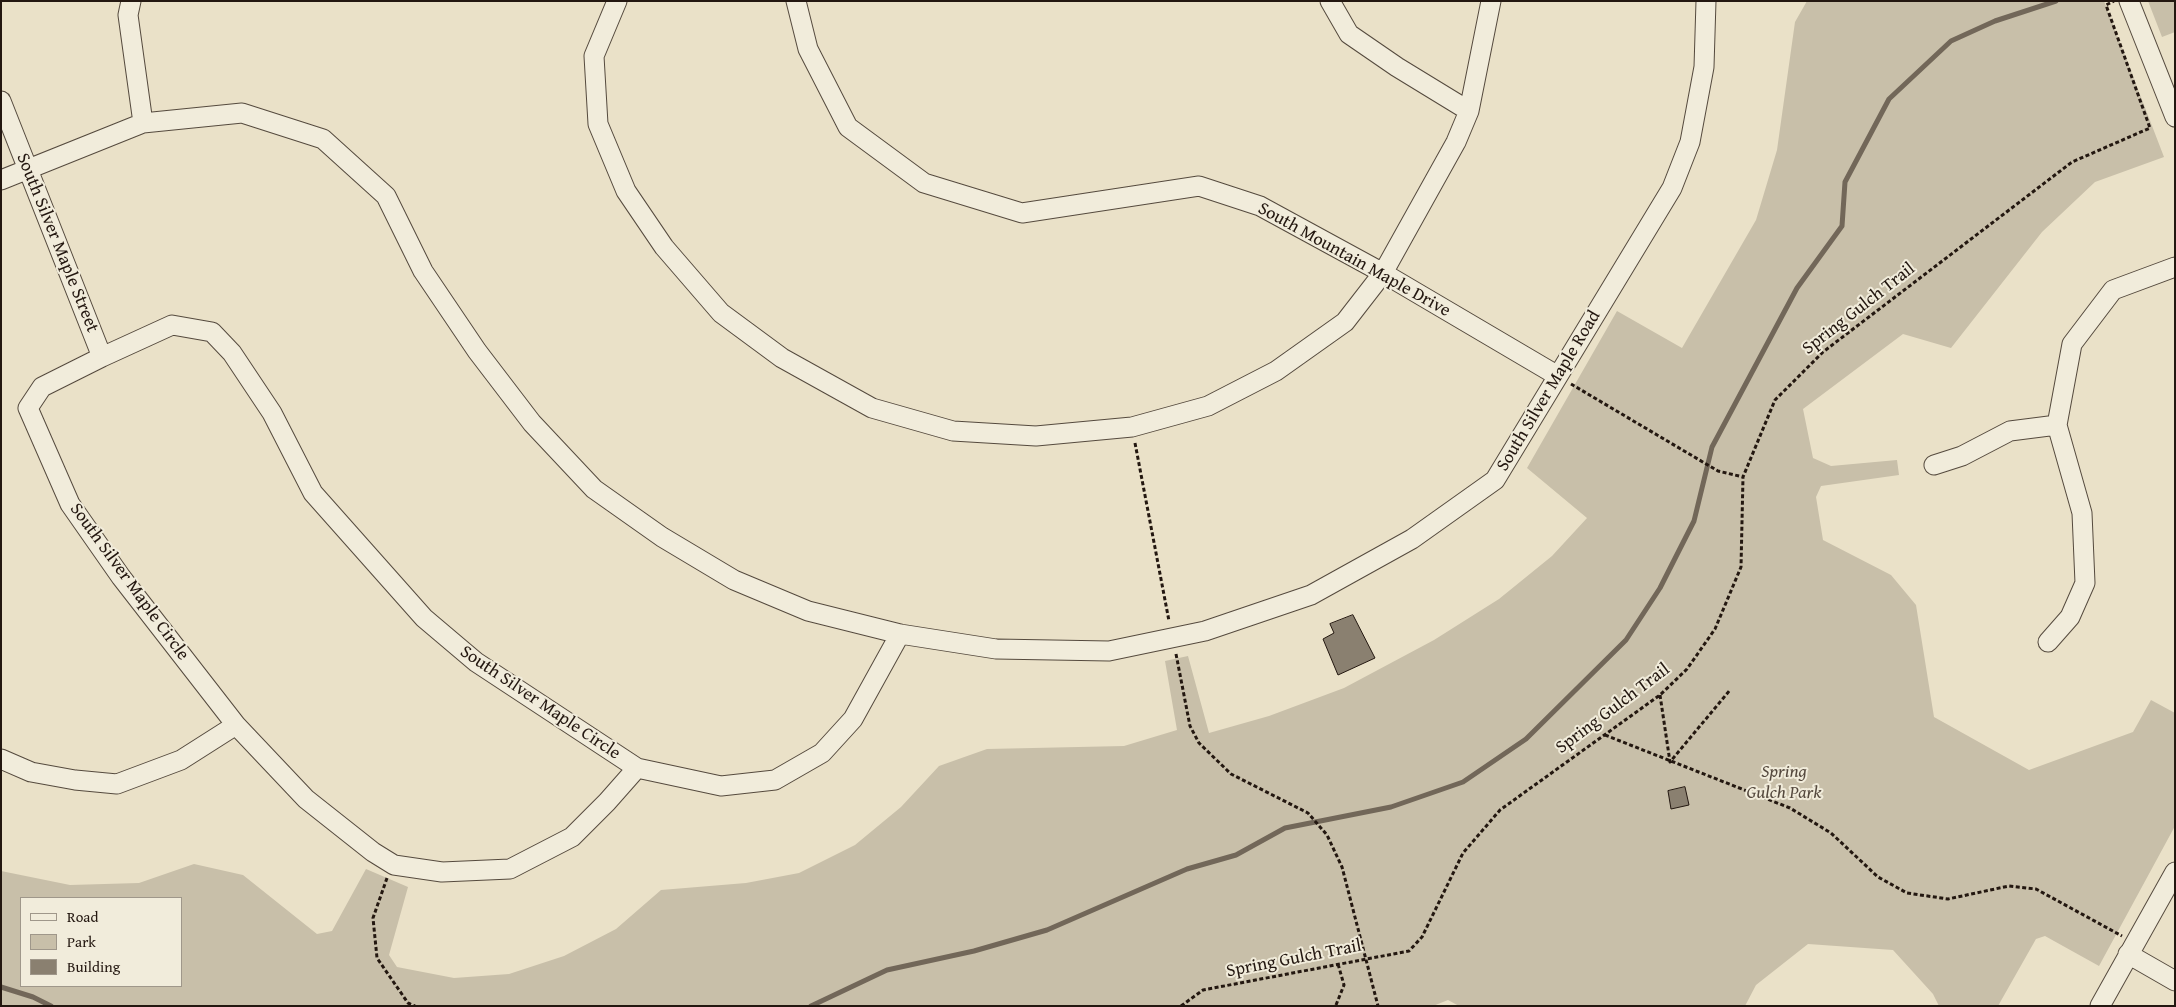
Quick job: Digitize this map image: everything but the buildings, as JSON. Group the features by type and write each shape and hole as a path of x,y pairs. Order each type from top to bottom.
{"street":[{"path":"131,1 128,15 143,123"},
{"path":"617,1 594,56 598,124 626,191 664,247 721,313 782,358 872,408 952,431 1036,436 1132,427 1208,406 1276,371 1345,322 1384,273 1456,142 1469,112 1491,1"},
{"name":"South Mountain Maple Drive","path":"796,1 808,50 848,127 924,183 1022,213 1199,186 1260,206 1384,273 1558,376"},
{"path":"1330,1 1349,34 1397,67 1469,112"},
{"name":"South Silver Maple Road","path":"1,180 143,123 242,113 322,139 386,196 423,271 477,352 532,424 594,489 662,537 734,580 808,611 900,634 996,649 1109,651 1206,631 1311,595 1412,539 1495,480 1672,188 1690,142 1704,67 1706,1"},
{"path":"2128,1 2175,117"},
{"name":"South Silver Maple Street","path":"1,101 102,357"},
{"path":"2048,642 2070,617 2085,584 2082,513 2057,424 2072,344 2113,290 2175,267"},
{"name":"South Silver Maple Circle","path":"637,768 572,837 510,869 442,872 394,865 373,852 306,799 236,725 121,577 70,504 28,408 42,387 172,325 212,332 232,353 272,413 313,493 424,618 476,662 637,768 721,786 775,780 822,752 853,719 900,634"},
{"path":"1934,465 1962,456 2010,431 2057,424"},
{"path":"1,758 32,772 75,780 117,784 181,760 236,725"},
{"path":"2100,1006 2175,872"},
{"path":"2131,948 2175,981"}],"path":[{"name":"Spring Gulch Trail","path":"1181,1006 1203,990 1409,950 1422,937 1463,853 1500,810 1660,695 1687,669 1715,629 1741,567 1743,477 1775,400 1823,352 2072,162 2150,128 2106,5 2114,1"},
{"path":"1558,376 1718,471 1743,477"},
{"path":"1670,762 1730,690"},
{"path":"1660,695 1670,762"},
{"path":"1604,735 1790,808 1831,832 1878,877 1907,893 1948,899 2009,886 2036,889 2131,948"},
{"path":"1308,812 1324,831 1342,867 1378,1006"},
{"path":"394,865 387,878 373,918 377,958 408,1003 415,1006"},
{"path":"1336,1005 1344,985 1338,964"}],"green space":[{"name":"Spring Gulch Park","path":"1807,1 2104,1 2164,157 2095,182 2042,232 1951,348 1903,334 1803,409 1813,458 1831,466 1897,460 1899,475 1821,486 1816,497 1823,540 1891,575 1916,605 1934,717 2029,770 2133,732 2151,700 2175,713 2175,826 2099,966 2045,936 2036,939 1998,1006 1939,1006 1933,994 1893,950 1808,944 1756,985 1745,1006 1459,1006 1448,1000 1433,1006 1,1006 1,871 70,885 139,883 194,864 243,875 317,934 332,931 366,869 408,887 389,955 397,967 454,978 509,974 564,956 616,929 661,890 746,883 799,873 855,845 901,807 939,766 987,749 1124,746 1177,730 1165,661 1188,656 1209,733 1269,716 1344,688 1434,640 1499,599 1552,556 1587,518 1527,468 1617,311 1682,348 1756,220 1777,150 1795,22"},
{"path":"2148,1 2175,1 2175,32 2162,37"}],"waterway":[{"path":"811,1006 887,970 974,951 1047,930 1187,869 1236,855 1285,828 1391,807 1463,782 1526,739 1626,640 1660,588 1694,521 1712,447 1797,288 1842,226 1845,182 1889,99 1951,41 1995,21 2056,1"},
{"path":"1,987 33,997 51,1006"}]}
